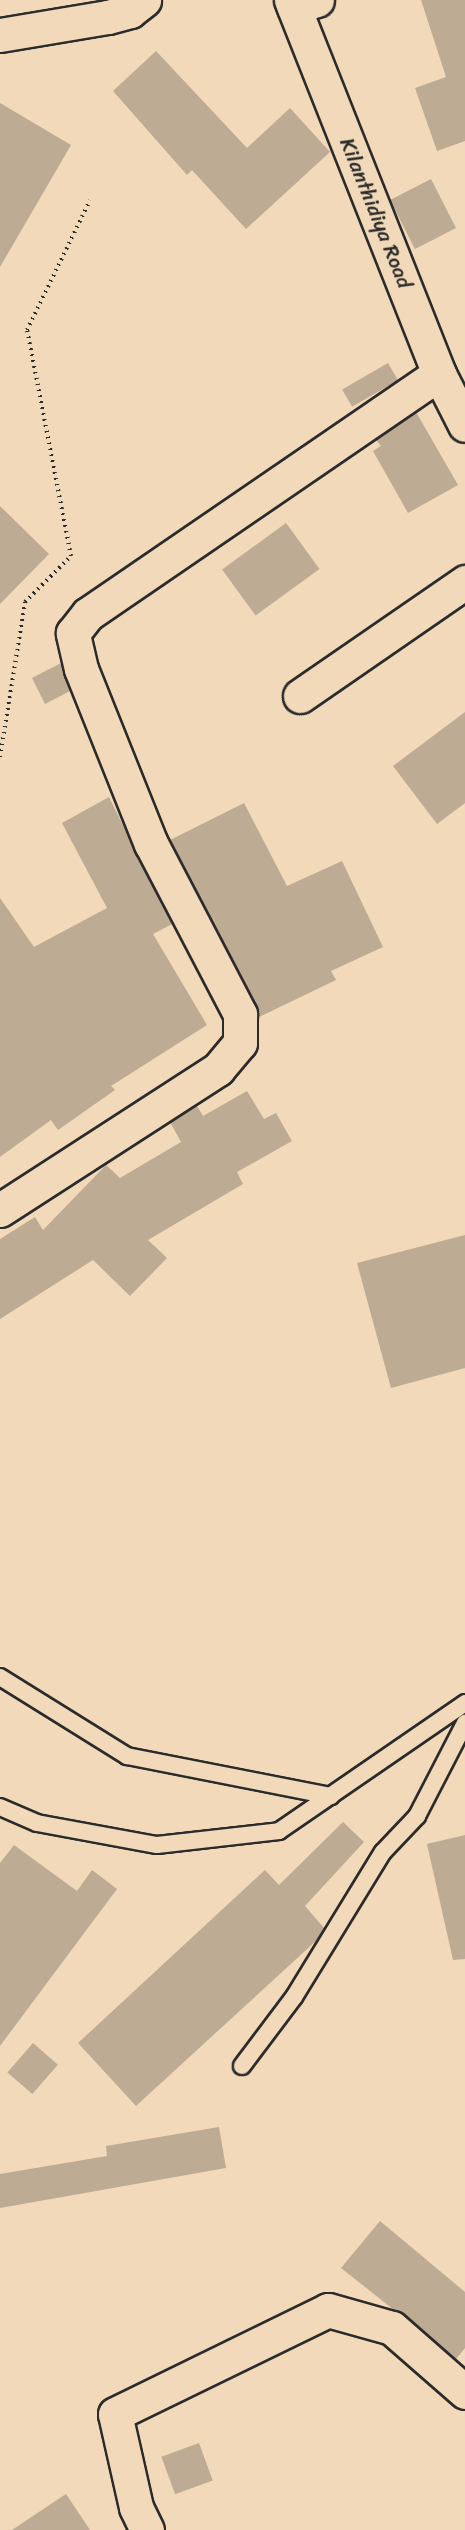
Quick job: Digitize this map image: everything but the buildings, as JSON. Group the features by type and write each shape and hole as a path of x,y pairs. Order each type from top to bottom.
{"street":[{"path":"0,35 108,17 130,11 144,0"},
{"name":"Kilanthidiya Road","path":"301,2 440,374 465,425"},
{"path":"0,1210 218,1069 240,1043 240,1014 151,844 81,669 74,633 88,614 440,374"},
{"path":"300,696 465,582"},
{"path":"147,2530 136,2507 115,2414 328,2310 392,2328 465,2392"}],"lane":[{"path":"0,1677 127,1756 331,1796"},
{"path":"0,1808 37,1823 157,1845 279,1831 465,1703"},
{"path":"242,2066 294,1997 383,1852 417,1816 465,1723"}],"path":[{"path":"0,757 25,602 71,556 27,330 90,200"}]}
